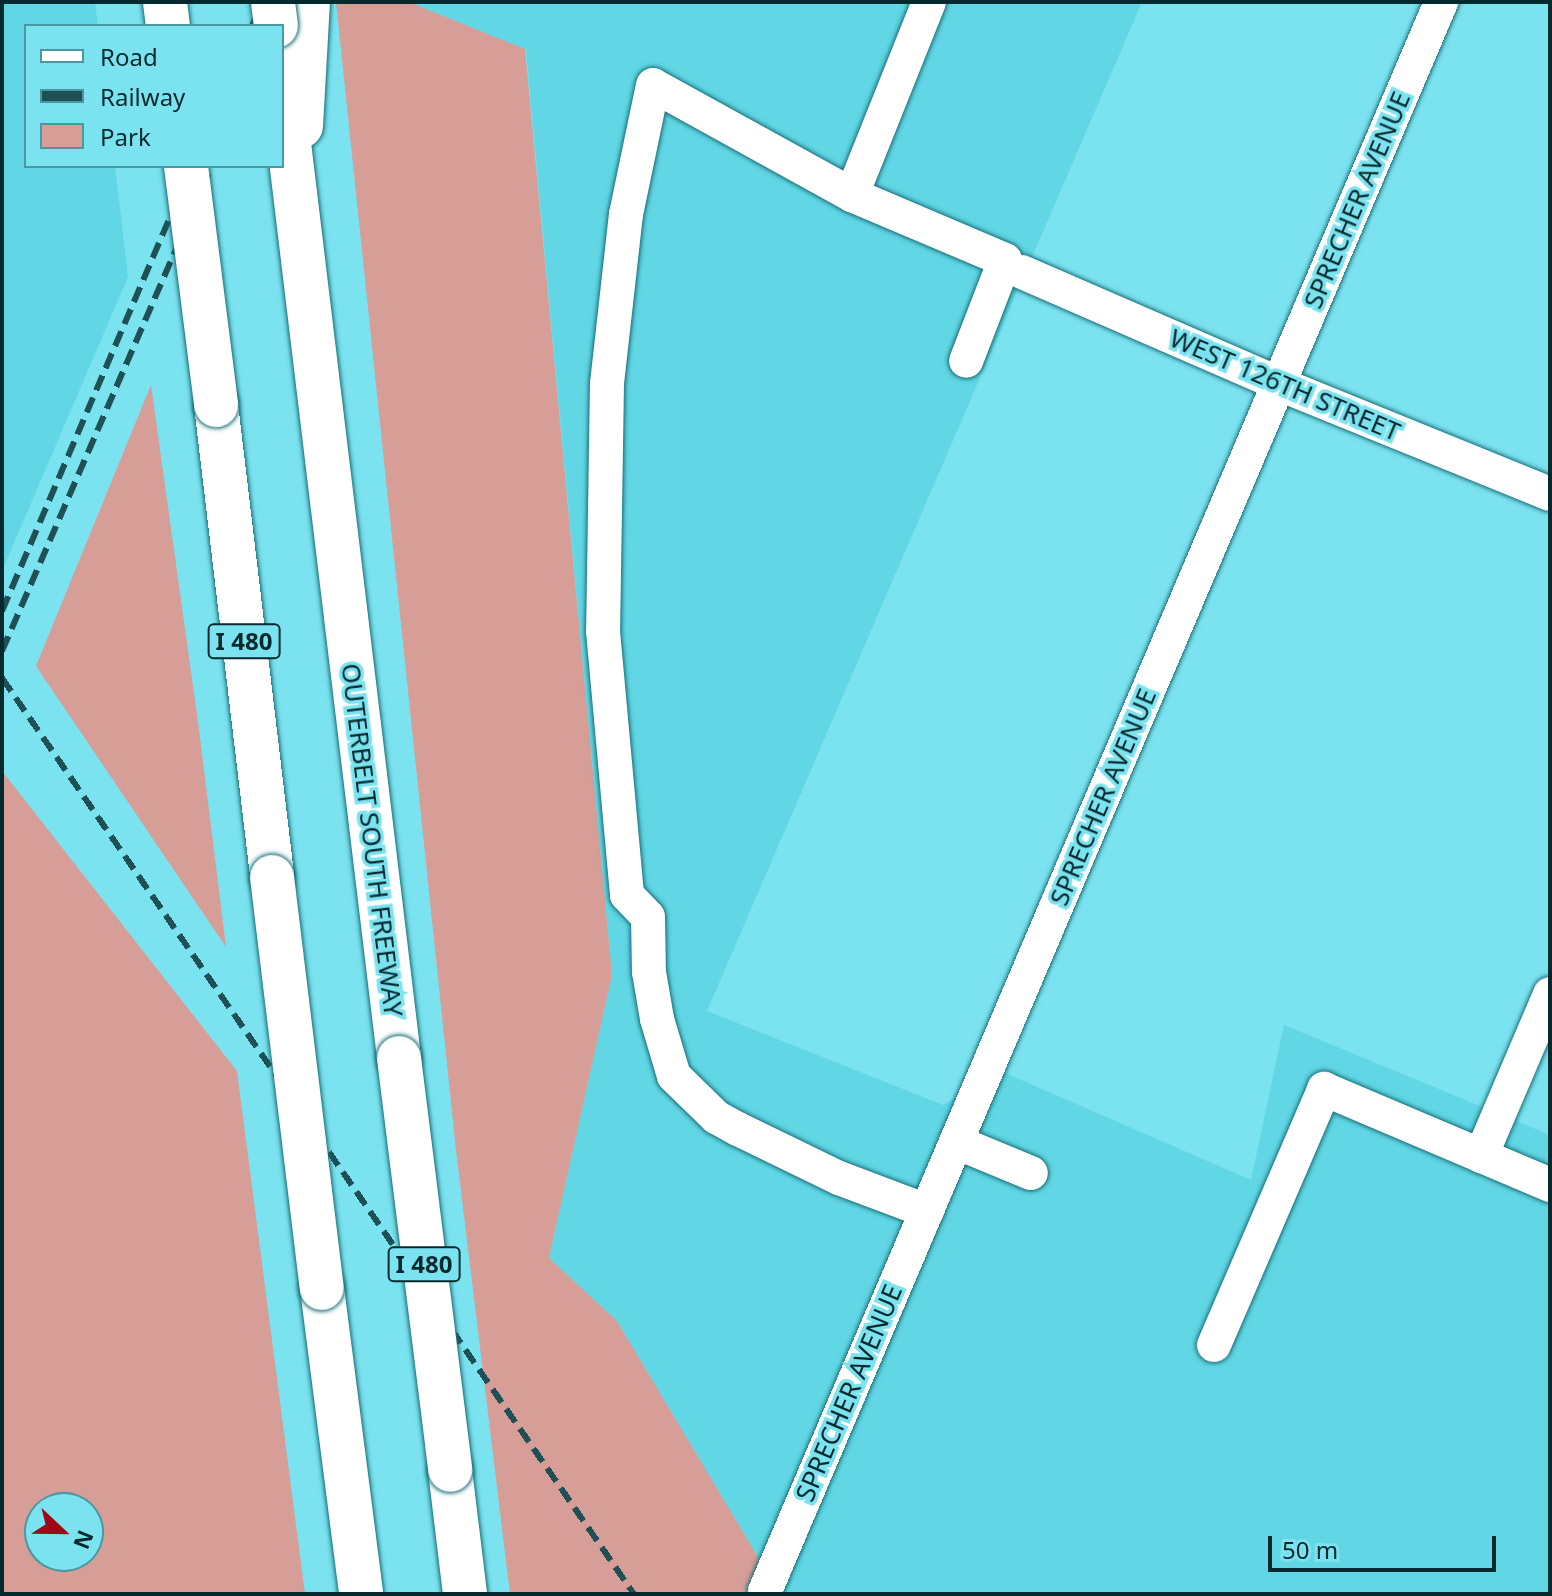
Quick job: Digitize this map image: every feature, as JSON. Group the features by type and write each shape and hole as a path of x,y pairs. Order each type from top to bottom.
{"highway":[{"path":"165,2 168,24"},
{"path":"273,2 276,24"},
{"path":"295,209 308,2"},
{"name":"OUTERBELT SOUTH FREEWAY","path":"284,104 465,1594"},
{"name":"I 480","path":"186,168 361,1594"}],"street":[{"path":"852,195 929,2"},
{"name":"SPRECHER AVENUE","path":"765,1591 1441,2"},
{"path":"927,1211 839,1178 716,1117 674,1076 657,1019 649,972 648,917 627,895 603,631 607,383 626,214 653,85 852,195 1005,260 966,361"},
{"name":"WEST 126TH STREET","path":"1022,272 1279,384 1550,494"},
{"path":"1481,1156 1550,994"},
{"path":"1214,1345 1324,1089 1550,1185"},
{"path":"956,1142 1031,1173"}],"shaded area":[{"path":"2,2 95,2 98,24 24,24 24,168 115,168 128,277 2,571"},
{"path":"409,2 1142,2 707,1011 943,1105 1003,1072 1251,1180 1284,1025 1550,1135 1550,1594 780,1594 617,1321 549,1258 612,975 526,50"}],"green space":[{"path":"336,2 409,2 525,49 612,975 549,1258 617,1321 780,1594 510,1594 456,1150"},
{"path":"151,385 198,722 226,947 36,666"},
{"path":"2,771 237,1071 305,1594 2,1594"}],"railway":[{"path":"253,24 262,2"},
{"path":"273,24 282,2"},
{"path":"2,611 191,168"},
{"path":"2,651 211,168"},
{"path":"2,678 634,1594"}]}
